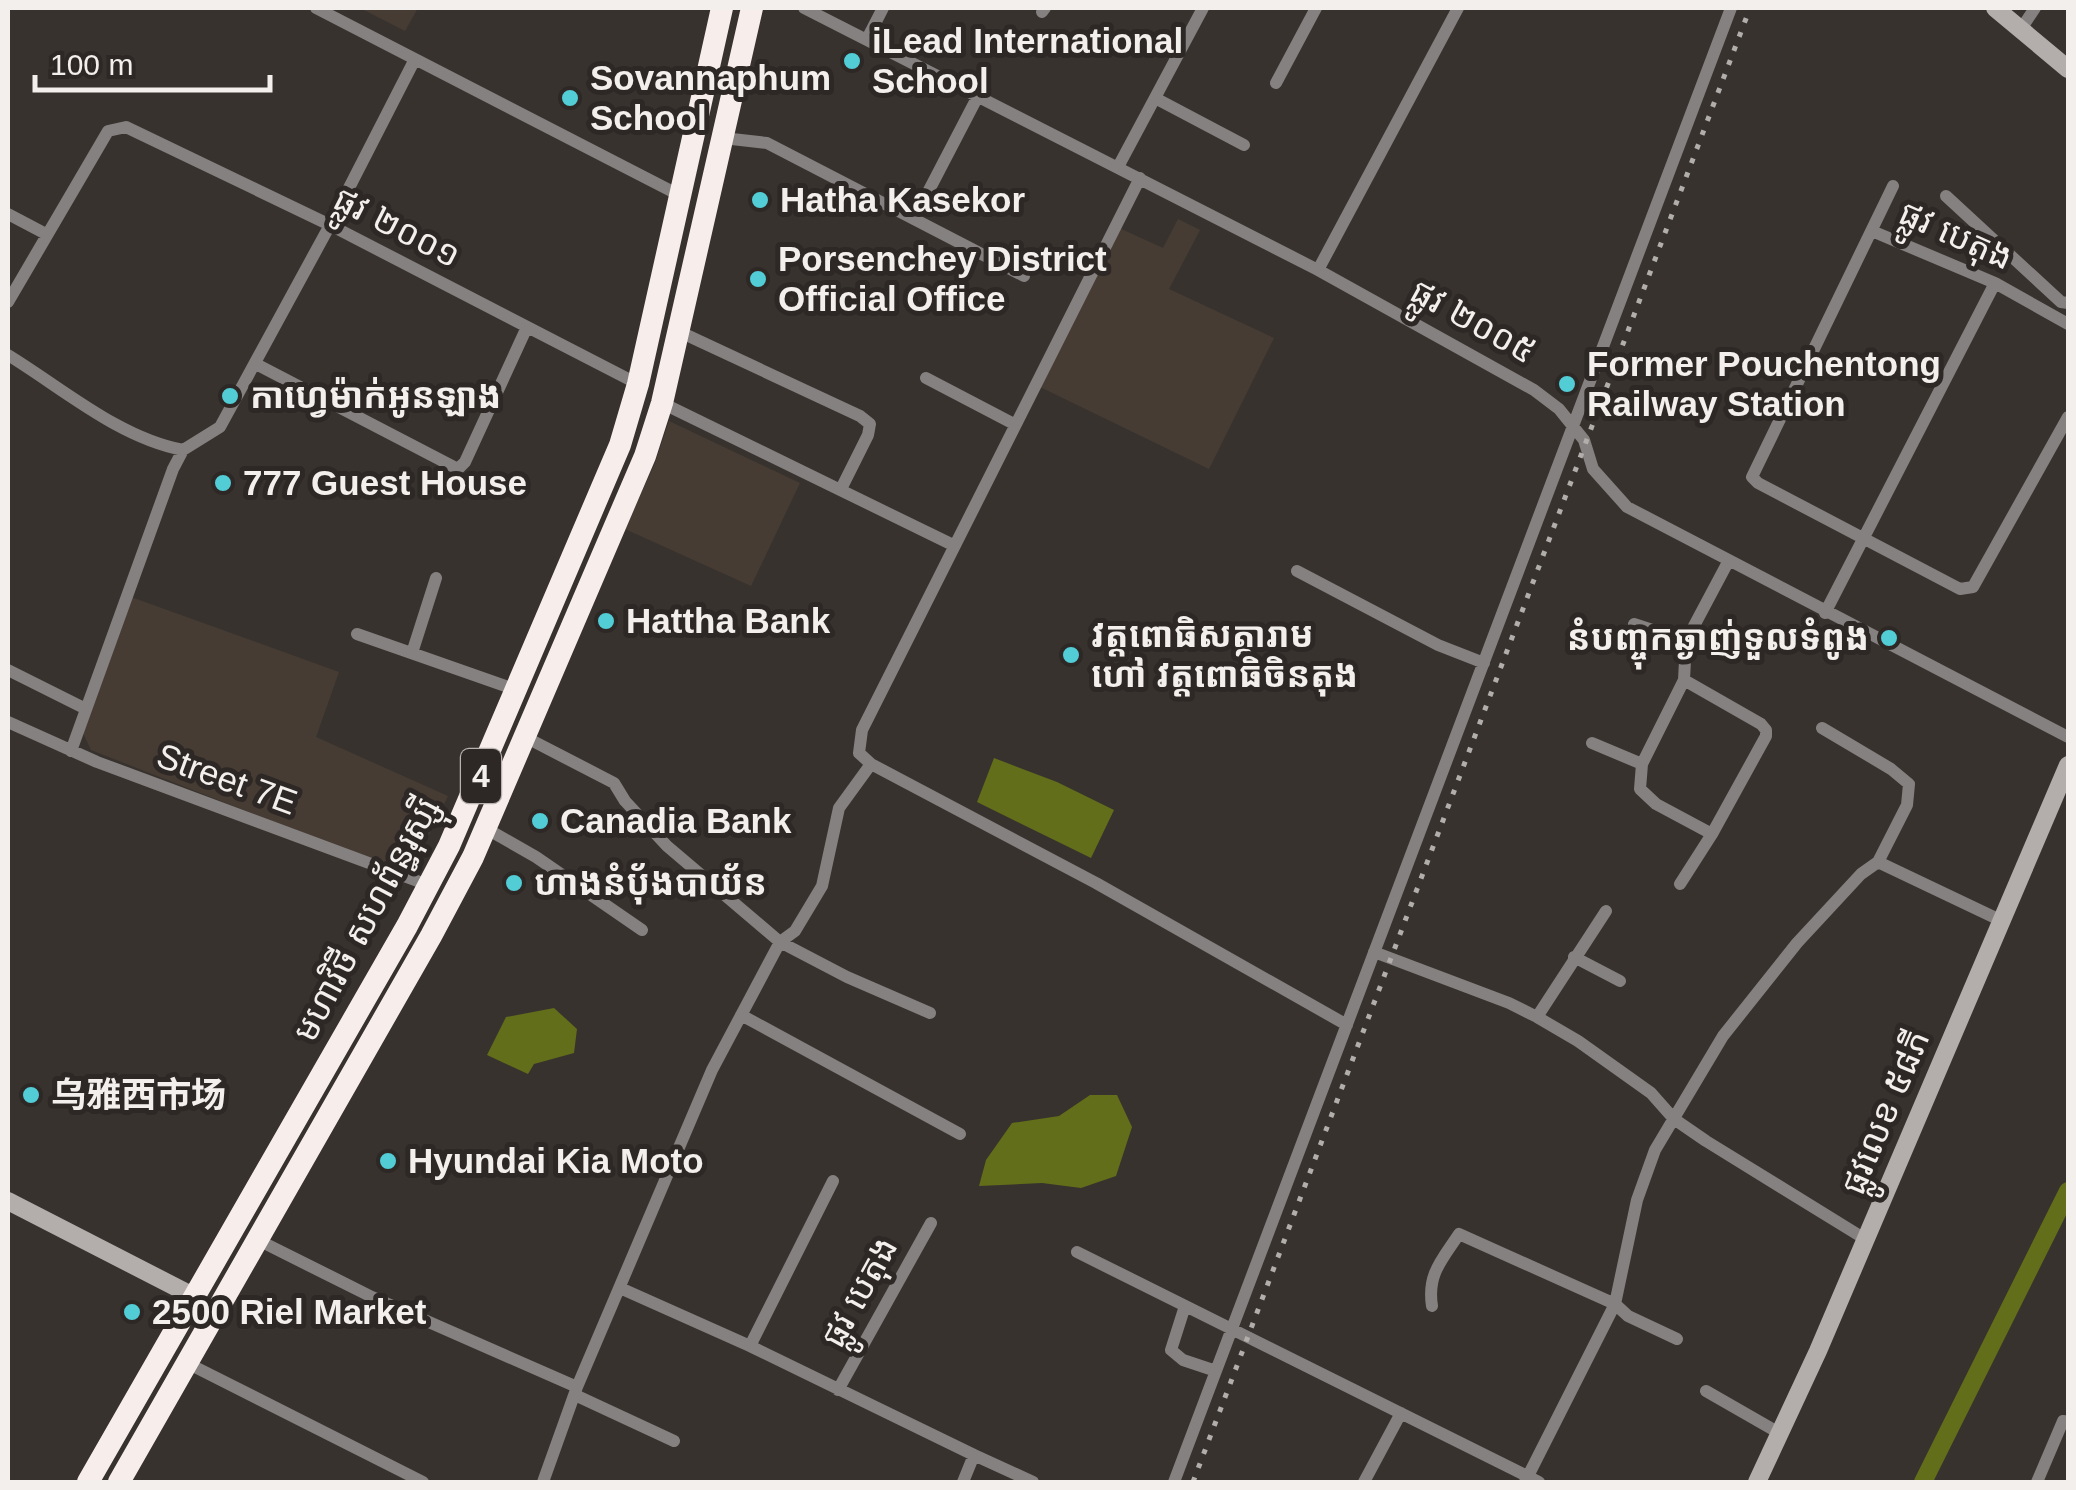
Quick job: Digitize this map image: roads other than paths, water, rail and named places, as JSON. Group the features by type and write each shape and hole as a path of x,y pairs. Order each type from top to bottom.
{"highway":[{"name":"មហាវិថី សហព័ន្ធរុស្ស៊ី","path":"88,1482 428,886 518,690 620,445 682,196 722,8"},
{"name":"មហាវិថី សហព័ន្ធរុស្ស៊ី","path":"119,1482 431,936 505,788 645,456 662,403 752,8"},
{"path":"480,777 505,788"},
{"path":"295,1121 318,1134"}],"street":[{"path":"316,8 682,196"},
{"name":"ផ្លូវ ២០០៥","path":"804,8 1318,270 1534,390 1573,426 1584,440 1593,468 1627,508 2068,736"},
{"path":"866,39 883,8"},
{"path":"1118,167 1203,8"},
{"path":"1276,83 1316,8"},
{"path":"1318,270 1458,8"},
{"path":"1174,1482 1731,8"},
{"path":"1995,8 2068,69"},
{"path":"2021,29 2035,8"},
{"path":"71,751 172,469 183,450 220,427 330,226 415,59"},
{"path":"914,219 978,96"},
{"path":"1155,98 1244,146"},
{"name":"ផ្លូវ ២០០១","path":"46,234 108,131 126,127 330,226 638,384"},
{"path":"723,138 767,143 1024,276"},
{"path":"1140,178 862,730 858,753 871,764 1096,883 1347,1024"},
{"path":"1893,186 1752,476 1758,484 1960,589 1973,587 2068,417"},
{"path":"1946,196 2061,302 2068,303"},
{"path":"8,214 46,234 8,302"},
{"name":"ផ្លូវ បេតុង","path":"1872,231 1995,283 2068,324"},
{"path":"1825,612 1995,283"},
{"path":"256,364 458,469 465,462 527,327"},
{"path":"680,332 870,424 841,489"},
{"path":"8,355 95,412 164,446 183,450"},
{"path":"926,378 1014,424"},
{"path":"662,403 954,545"},
{"path":"1712,834 1656,804 1640,790 1642,764 1684,680 1686,641 1728,562"},
{"path":"1297,570 1438,645 1484,663"},
{"path":"412,653 436,578"},
{"path":"1634,624 1686,641"},
{"path":"357,634 518,690"},
{"path":"8,670 86,709"},
{"path":"1680,884 1766,736 1766,730 1684,680"},
{"name":"Street 7E","path":"8,722 71,751 428,886"},
{"path":"1077,1252 1530,1480 1616,1304 1637,1200 1655,1150 1723,1036 1797,943 1861,874 1878,862 1907,805 1909,784 1822,728"},
{"path":"526,738 614,784 667,846 780,942 930,1014"},
{"path":"1592,744 1642,764"},
{"path":"543,1482 576,1391 712,1070 780,942 795,931 822,886 840,808 871,764"},
{"name":"ផ្លូវលេខ ៥៨ភី","path":"1757,1482 2068,765"},
{"path":"487,828 642,930"},
{"path":"1878,862 2002,920"},
{"path":"1537,1017 1606,911"},
{"path":"1374,952 1510,1002 1578,1041 1651,1092 1674,1119 1865,1240"},
{"path":"1574,956 1620,981"},
{"path":"741,1014 960,1134"},
{"path":"750,1346 833,1180"},
{"path":"8,1201 194,1297"},
{"name":"ផ្លូវ បេតុង","path":"838,1390 931,1223"},
{"path":"1432,1306 1429,1287 1459,1234 1616,1304 1628,1316 1677,1339"},
{"path":"258,1240 674,1441"},
{"path":"620,1288 1033,1482"},
{"path":"1185,1306 1171,1350 1183,1360 1216,1371"},
{"path":"187,1364 423,1482"},
{"path":"1706,1390 1781,1434"},
{"path":"1364,1482 1401,1413"},
{"path":"2037,1482 2063,1420 2068,1422"},
{"path":"962,1482 974,1455"}],"waterway":[{"path":"1923,1482 2068,1191"}],"railway":[{"path":"1193,1482 1750,8"}],"place":[{"name":"iLead International School","path":"852,61"},
{"name":"Sovannaphum School","path":"570,98"},
{"name":"Hatha Kasekor","path":"760,200"},
{"name":"Porsenchey District Official Office","path":"758,279"},
{"name":"Former Pouchentong Railway Station","path":"1567,384"},
{"name":"កាហ្វេម៉ាក់អូនឡាង","path":"230,396"},
{"name":"777 Guest House","path":"223,483"},
{"name":"Hattha Bank","path":"606,621"},
{"name":"នំបញ្ចុកឆ្ងាញ់ទួលទំពូង","path":"1889,638"},
{"name":"វត្តពោធិសត្តារាម ហៅ វត្តពោធិចិនតុង","path":"1071,655"},
{"name":"Canadia Bank","path":"540,821"},
{"name":"ហាងនំបុ័ងបាយ័ន","path":"514,883"},
{"name":"乌雅西市场","path":"31,1095"},
{"name":"Hyundai Kia Moto","path":"388,1161"},
{"name":"2500 Riel Market","path":"132,1312"}]}
